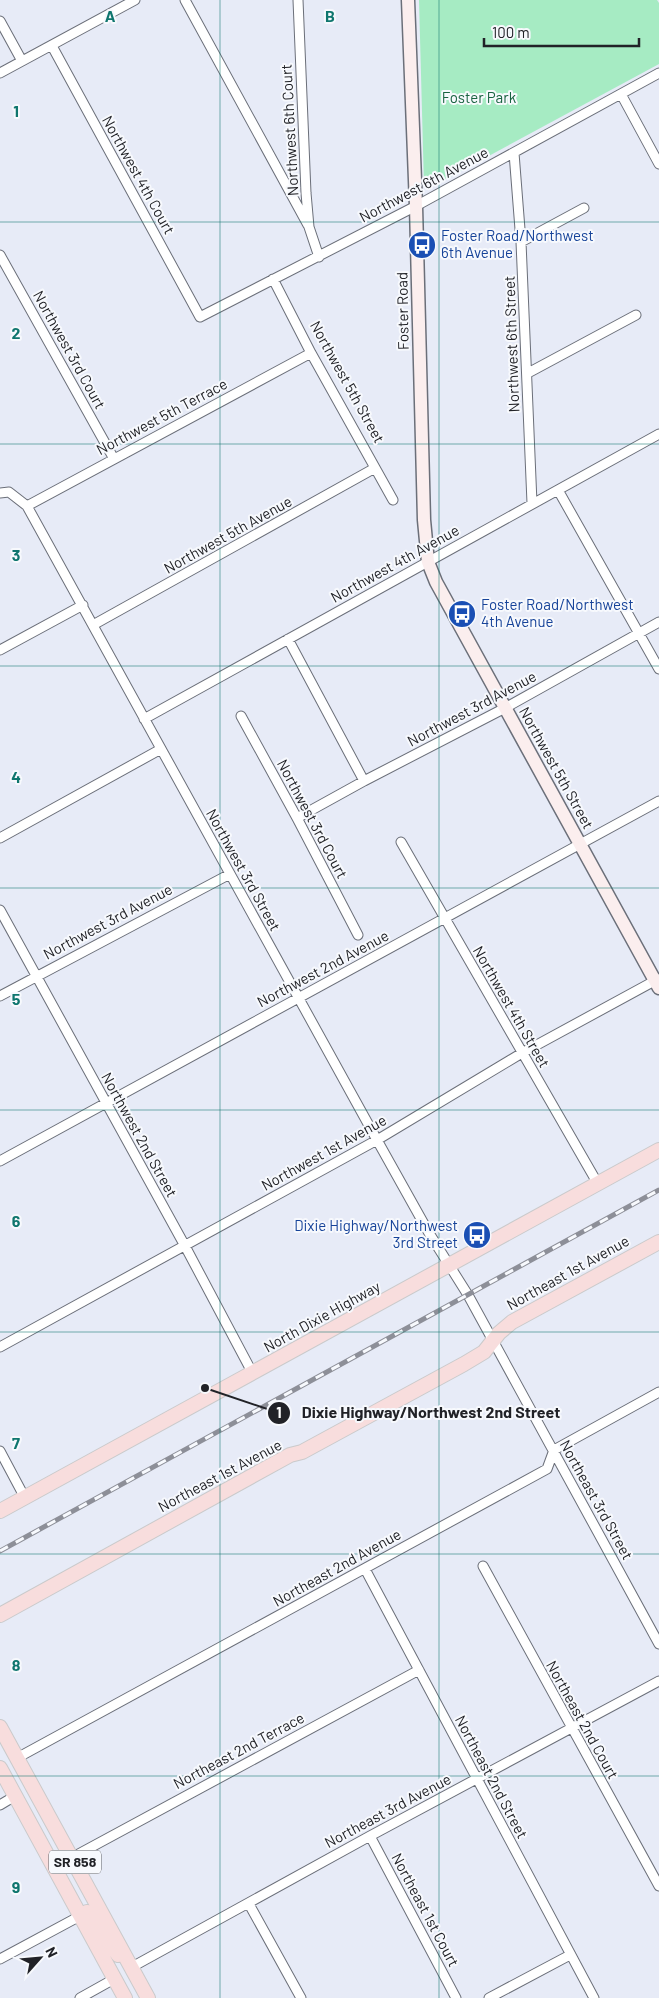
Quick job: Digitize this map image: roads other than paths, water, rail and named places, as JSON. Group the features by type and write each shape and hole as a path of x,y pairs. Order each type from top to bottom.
{"main road":[{"name":"North Dixie Highway","path":"0,1511 659,1150"},
{"name":"Northeast 1st Avenue","path":"0,1615 290,1455 302,1452 464,1364 484,1352 492,1341 512,1322 659,1242"},
{"name":"SR 858","path":"0,1727 148,1998"},
{"name":"SR 858","path":"0,1768 125,1998"},
{"path":"15,1796 33,1807 60,1854 73,1858"},
{"path":"67,1892 86,1911 125,1963 132,1967"},
{"path":"114,1979 141,1998"}],"street":[{"path":"0,73 52,46 117,4 135,0"},
{"path":"185,0 309,227"},
{"name":"Northwest 6th Court","path":"298,0 306,193 309,227 319,257"},
{"name":"Foster Road","path":"408,0 416,206 424,520 428,562"},
{"path":"0,21 22,62"},
{"name":"Northwest 4th Court","path":"52,46 200,317"},
{"name":"Northwest 6th Avenue","path":"200,317 416,206 659,73"},
{"path":"621,94 659,164"},
{"name":"Northwest 6th Street","path":"514,153 528,373 532,503"},
{"path":"521,242 584,208"},
{"name":"Northwest 3rd Court","path":"0,255 114,459"},
{"name":"Northwest 5th Street","path":"273,279 311,353 393,500"},
{"path":"528,373 636,315"},
{"name":"Northwest 5th Terrace","path":"27,506 311,353"},
{"name":"Northwest 4th Avenue","path":"144,720 659,434"},
{"name":"Northwest 5th Avenue","path":"94,625 375,468"},
{"path":"558,490 659,669"},
{"name":"Northwest 3rd Street","path":"5,493 27,506 376,1140 449,1266"},
{"name":"Northwest 5th Street","path":"428,562 436,582 579,845 658,982"},
{"path":"0,650 82,605"},
{"name":"Northwest 3rd Avenue","path":"297,818 504,708 659,622"},
{"path":"288,639 364,781"},
{"name":"Northwest 3rd Court","path":"241,716 358,935"},
{"path":"0,838 161,749"},
{"name":"Northwest 2nd Avenue","path":"0,1161 659,801"},
{"name":"Northwest 4th Street","path":"401,842 598,1184"},
{"name":"Northwest 3rd Avenue","path":"0,996 230,874"},
{"name":"Northwest 2nd Street","path":"0,910 185,1246 253,1374"},
{"name":"Northwest 1st Avenue","path":"0,1347 376,1140 522,1053 658,982"},
{"name":"Northeast 3rd Street","path":"449,1266 468,1295 659,1644"},
{"path":"554,1450 659,1392"},
{"name":"Northeast 2nd Avenue","path":"17,1758 547,1468 554,1450"},
{"path":"0,1451 25,1498"},
{"name":"Northeast 2nd Court","path":"483,1566 570,1728 659,1886"},
{"name":"Northeast 2nd Street","path":"364,1569 594,1998"},
{"name":"Northeast 2nd Terrace","path":"73,1858 419,1670"},
{"name":"Northeast 3rd Avenue","path":"132,1967 370,1836 659,1681"},
{"path":"0,1805 15,1796"},
{"name":"Northeast 1st Court","path":"370,1836 456,1998"},
{"path":"249,1904 301,1998"},
{"path":"0,1959 80,1916"},
{"path":"489,1998 570,1955"},
{"path":"80,1998 114,1979"}],"railway":[{"path":"0,1551 659,1190"}],"place":[{"name":"Foster Road/Northwest 6th Avenue","path":"422,245"},
{"name":"Foster Road/Northwest 4th Avenue","path":"462,614"},
{"name":"Dixie Highway/Northwest 3rd Street","path":"477,1235"},
{"name":"Dixie Highway/Northwest 2nd Street","path":"205,1388"}],"park label":[{"name":"Foster Park","path":"479,98"}]}
